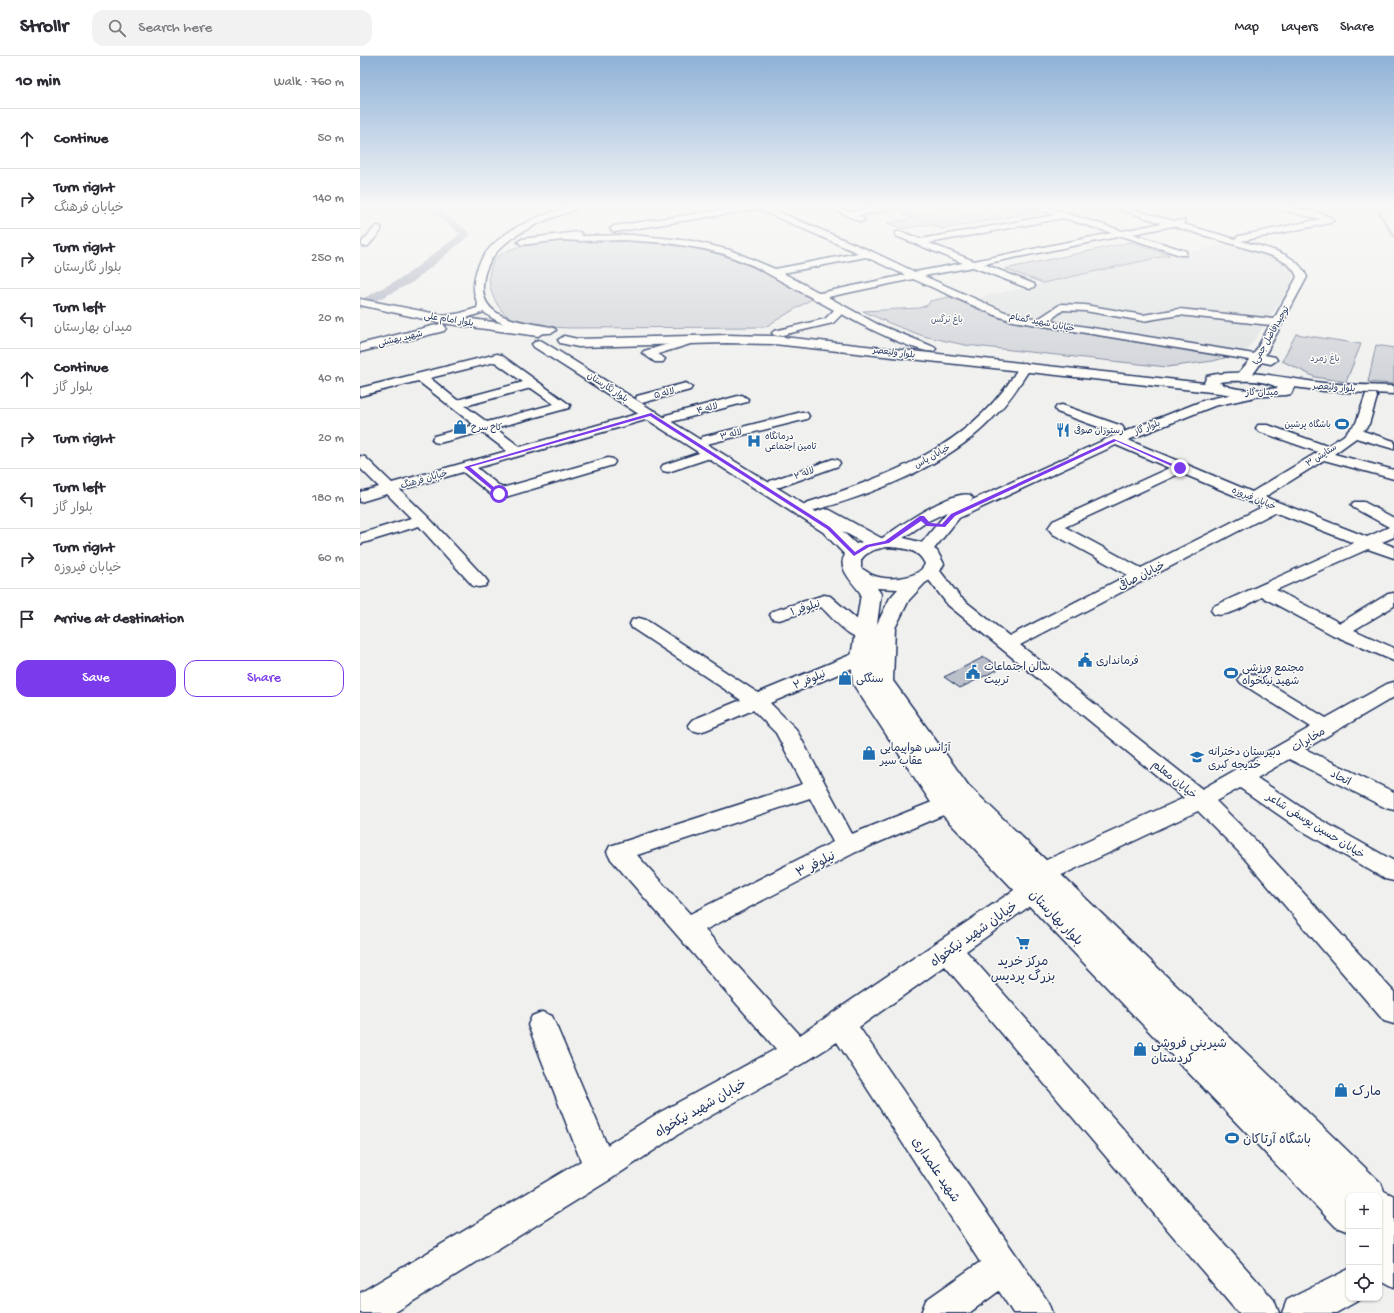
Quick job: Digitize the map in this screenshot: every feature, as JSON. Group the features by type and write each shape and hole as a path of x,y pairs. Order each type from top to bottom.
{"main road":[{"name":"بلوار امام علی","path":"360,302 441,324 549,337"},
{"name":"بلوار امام علی","path":"364,314 424,327 441,324"},
{"name":"شهید بهشتی","path":"360,348 441,324"},
{"name":"شهید بهشتی","path":"360,344 424,327"},
{"name":"بلوار ولیعصر","path":"549,337 778,333 826,336 930,349 1164,374 1221,389"},
{"name":"بلوار ولیعصر","path":"549,337 578,343 693,340 790,341 1221,389"},
{"name":"بلوار نگارستان","path":"549,337 568,353 671,418 709,447 829,528 861,575"},
{"name":"بلوار نگارستان","path":"549,337 651,414 811,506 882,543"},
{"name":"میدان گاز","path":"1221,389 1241,377 1273,384"},
{"name":"بلوار ولیعصر","path":"1273,384 1371,397 1394,398"},
{"name":"میدان گاز","path":"1256,393 1273,384"},
{"name":"بلوار ولیعصر","path":"1326,391 1394,390"},
{"path":"882,543 908,544 924,550 933,560 933,566 916,583 893,593 885,591 861,575 864,548 882,543"},
{"name":"بلوار بهارستان","path":"861,575 864,684 941,798 1037,882 1365,1193"},
{"name":"بلوار بهارستان","path":"916,583 885,628 882,681 959,792 1037,882 1346,1211"},
{"path":"1382,1210 1394,1222"}],"street":[{"path":"483,266 477,287 483,305 495,317 505,322 549,337"},
{"path":"758,266 820,296 841,310 880,330 930,349"},
{"path":"773,272 807,266"},
{"name":"خیابان شهید گمنام","path":"896,266 1001,314 1042,323 1257,358 1272,357"},
{"path":"820,296 960,266"},
{"path":"979,266 1030,286"},
{"name":"توحید(فاضل جمی)","path":"1241,377 1252,367 1302,277 1299,269 1295,266"},
{"name":"توحید(فاضل جمی)","path":"1306,266 1310,269"},
{"path":"441,324 473,314 481,310 483,305"},
{"path":"1042,323 1065,308 1168,323 1178,320 1182,312 1236,317 1276,323"},
{"path":"778,333 829,321 841,310"},
{"path":"1284,311 1296,313"},
{"path":"659,359 648,353 693,340"},
{"name":"توحید(فاضل جمی)","path":"1272,357 1266,369 1273,384"},
{"path":"360,392 497,358 564,405 439,439"},
{"name":"خیابان یاس","path":"811,506 888,479 951,445 991,415 1019,379 1025,367"},
{"path":"420,377 517,452"},
{"path":"456,404 532,384"},
{"name":"لاله ۵","path":"642,399 686,387"},
{"name":"بلوار گاز","path":"924,550 953,515 1116,434 1221,389"},
{"name":"بلوار گاز","path":"882,543 922,518 1221,389 1256,393"},
{"name":"ستایش ۳","path":"1253,498 1348,439 1362,424 1371,397"},
{"name":"لاله ۴","path":"671,418 742,399"},
{"name":"خیابان فیروزه","path":"1062,409 1116,434 1180,468 1253,498 1370,542 1394,553"},
{"name":"خیابان فرهنگ","path":"360,497 651,414"},
{"name":"لاله ۳","path":"668,468 709,447 802,416"},
{"path":"1263,428 1326,453 1394,475"},
{"path":"1353,433 1394,445"},
{"path":"360,461 422,520 479,582"},
{"path":"466,467 499,494 608,462"},
{"name":"لاله ۲","path":"775,484 833,463"},
{"path":"1142,575 1058,531 1056,528 1059,524 1180,468"},
{"path":"1359,505 1394,524"},
{"name":"خیابان صافی","path":"1007,644 1275,506"},
{"path":"922,518 924,522 929,524 943,526"},
{"path":"360,539 422,520"},
{"path":"1220,610 1394,531"},
{"name":"خیابان معلم","path":"916,583 954,601 1201,800 1246,845 1394,1012"},
{"path":"1262,590 1340,631 1394,655"},
{"path":"1340,631 1394,598"},
{"name":"نیلوفر ۱","path":"779,615 824,600 853,627 864,646"},
{"path":"639,624 756,701 785,729 847,846"},
{"name":"نیلوفر ۲","path":"699,725 756,701 864,646"},
{"path":"1248,679 1327,728"},
{"name":"مخابرات","path":"1201,800 1394,688"},
{"name":"اتحاد","path":"1289,750 1394,802"},
{"name":"خیابان حسین یوسفی شاعر","path":"1240,777 1310,824 1394,872"},
{"path":"797,1052 619,852 817,788"},
{"name":"خیابان شهید نیکخواه","path":"361,1313 600,1168 666,1125 797,1052 948,950 1037,882 1201,800"},
{"name":"نیلوفر ۳","path":"686,928 847,846 947,804"},
{"path":"948,950 1261,1313"},
{"name":"شهید علمداری","path":"840,1024 1034,1313"},
{"path":"542,1025 600,1168"},
{"path":"939,1313 1003,1267"},
{"path":"1300,1313 1346,1289"}],"shaded area":[{"path":"1125,266 1293,266 1293,279 1283,298 1245,353 1018,315 976,298"}],"green space":[{"path":"492,266 748,266 812,299 765,327 548,327 519,322 505,314 493,297 490,287 489,277"},
{"path":"1021,266 1122,266 1043,283 1005,269"},
{"name":"باغ نرگس","path":"949,297 1007,321 1228,357 1213,361 1167,367 965,345 923,336 863,311 919,308 928,305 930,301"},
{"name":"باغ زمرد","path":"1296,334 1361,344 1346,382 1315,377 1282,361"},
{"path":"1376,345 1394,348 1394,384 1368,382"}],"building":[{"name":"سالن اجتماعات تربیت","path":"984,657 1001,668 960,688 944,677"}],"waterway":[{"path":"360,305 409,279 426,266"}],"place":[{"name":"باشگاه پرشین","path":"1342,424"},
{"name":"کاخ سرخ","path":"460,427"},
{"name":"رستوران صوفی","path":"1063,430"},
{"name":"درمانگاه تامین اجتماعی","path":"754,441"},
{"name":"فرمانداری","path":"1085,660"},
{"name":"سالن اجتماعات تربیت","path":"973,672"},
{"name":"مجتمع ورزشی شهید نیکخواه","path":"1231,673"},
{"name":"سنگکی","path":"845,678"},
{"name":"آژانس هواپیمایی عقاب سیر","path":"869,753"},
{"name":"دبیرستان دخترانه خدیجه کبری","path":"1197,757"},
{"name":"مرکز خرید بزرگ پردیس","path":"1023,943"},
{"name":"شیرینی فروشی کردستان","path":"1140,1049"},
{"name":"مارک","path":"1341,1090"},
{"name":"باشگاه آرتاکان","path":"1232,1138"}],"route":[{"path":"499,494 466,467 651,414 829,528 854,554 868,546 887,542 922,518 924,522 929,524 943,526 953,515 1116,440 1180,468"}]}
